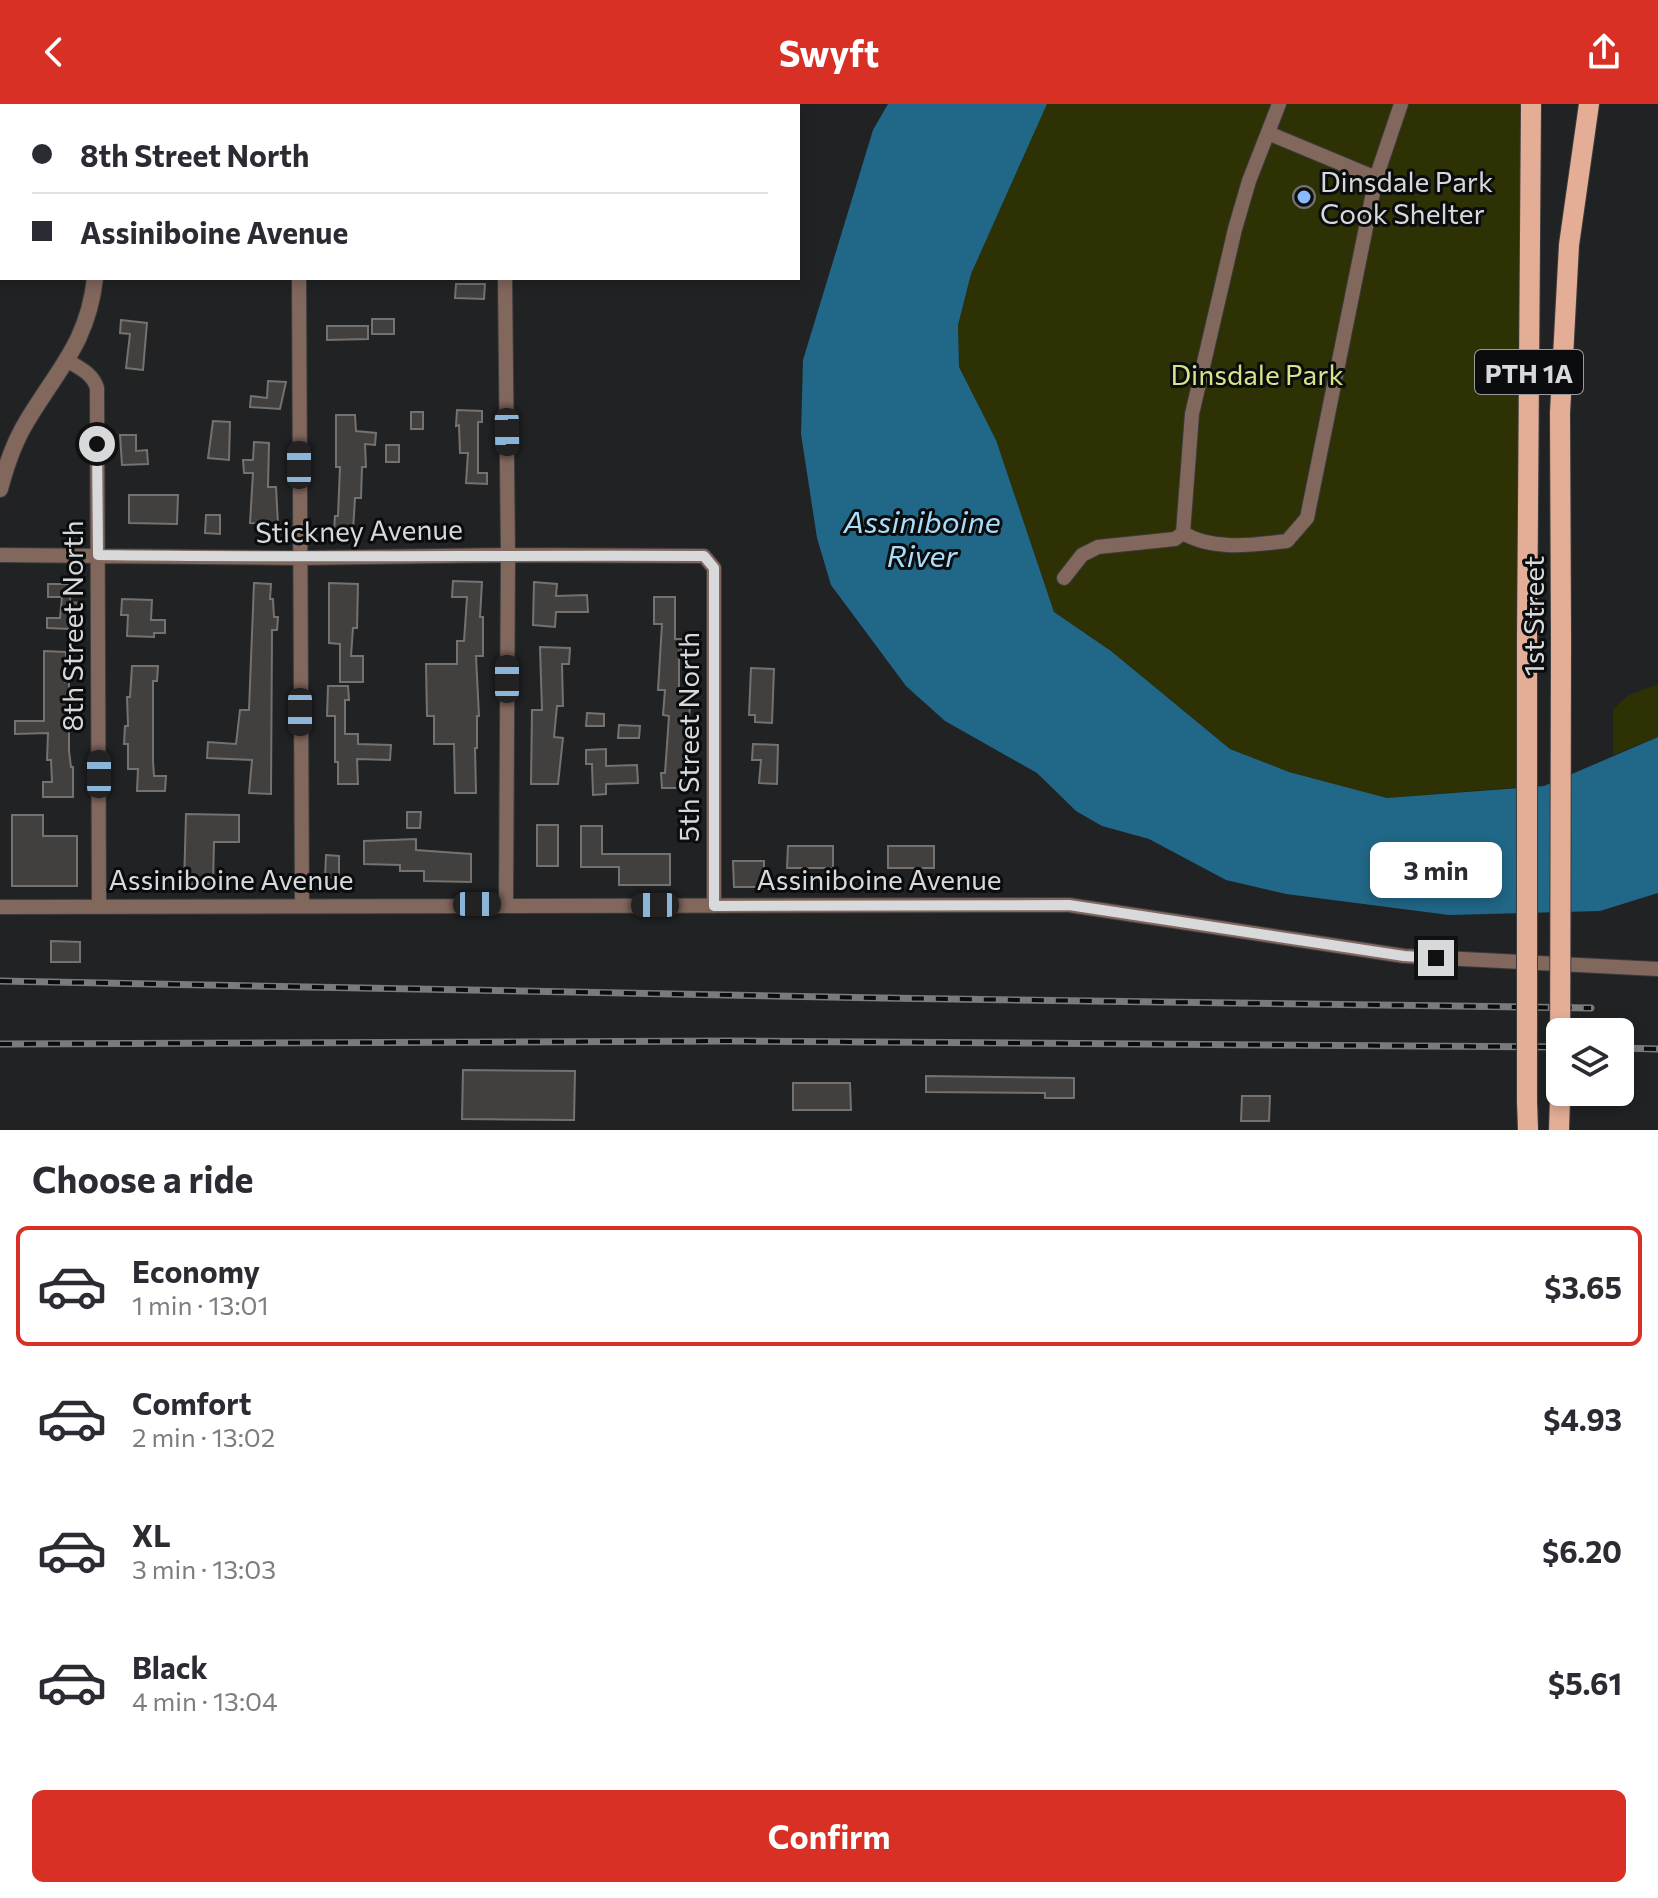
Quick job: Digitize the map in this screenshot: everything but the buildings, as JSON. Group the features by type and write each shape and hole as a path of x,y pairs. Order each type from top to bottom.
{"main road":[{"name":"1st Street","path":"1528,1130 1527,641 1531,104"},
{"name":"1st Street","path":"1559,1130 1560,413 1569,245 1589,104"}],"street":[{"path":"1064,578 1082,555 1098,547 1175,539 1183,533 1192,414 1235,229 1249,181 1279,104"},
{"path":"1183,533 1197,541 1248,545 1287,541 1307,518 1376,178 1401,104"},
{"path":"1268,133 1376,178"},
{"path":"0,489 15,444 27,421 68,361 87,319 95,280"},
{"path":"299,280 302,905"},
{"path":"505,280 508,555 506,904"},
{"name":"8th Street North","path":"68,361 95,380 97,388 99,905"},
{"name":"Stickney Avenue","path":"0,555 299,558 704,556 714,568"},
{"name":"5th Street North","path":"714,568 714,906"},
{"name":"Assiniboine Avenue","path":"0,907 1069,905 1404,956 1658,969"}],"green space":[{"name":"Dinsdale Park","path":"1047,104 1526,104 1523,787 1387,798 1289,772 1230,749 1111,651 1054,612 996,440 959,367 958,325 971,274"},
{"path":"1658,684 1658,737 1613,755 1613,709 1629,695"}],"water":[{"name":"Assiniboine River","path":"888,104 1047,104 971,274 958,325 959,367 996,440 1054,612 1111,651 1230,749 1289,772 1387,798 1544,786 1658,737 1658,893 1600,911 1449,915 1286,894 1226,880 1149,839 1102,826 1076,811 1037,773 945,721 906,686 831,585 817,538 801,434 803,360 873,130"}],"railway":[{"path":"0,981 1591,1008"},
{"path":"0,1044 728,1041 1546,1047"},
{"path":"1634,1048 1658,1049"}],"place":[{"name":"Dinsdale Park Cook Shelter","path":"1304,197"}],"route":[{"path":"97,444 98,555 299,558 704,556 714,568 714,906 1069,905 1404,956 1436,958"}]}
